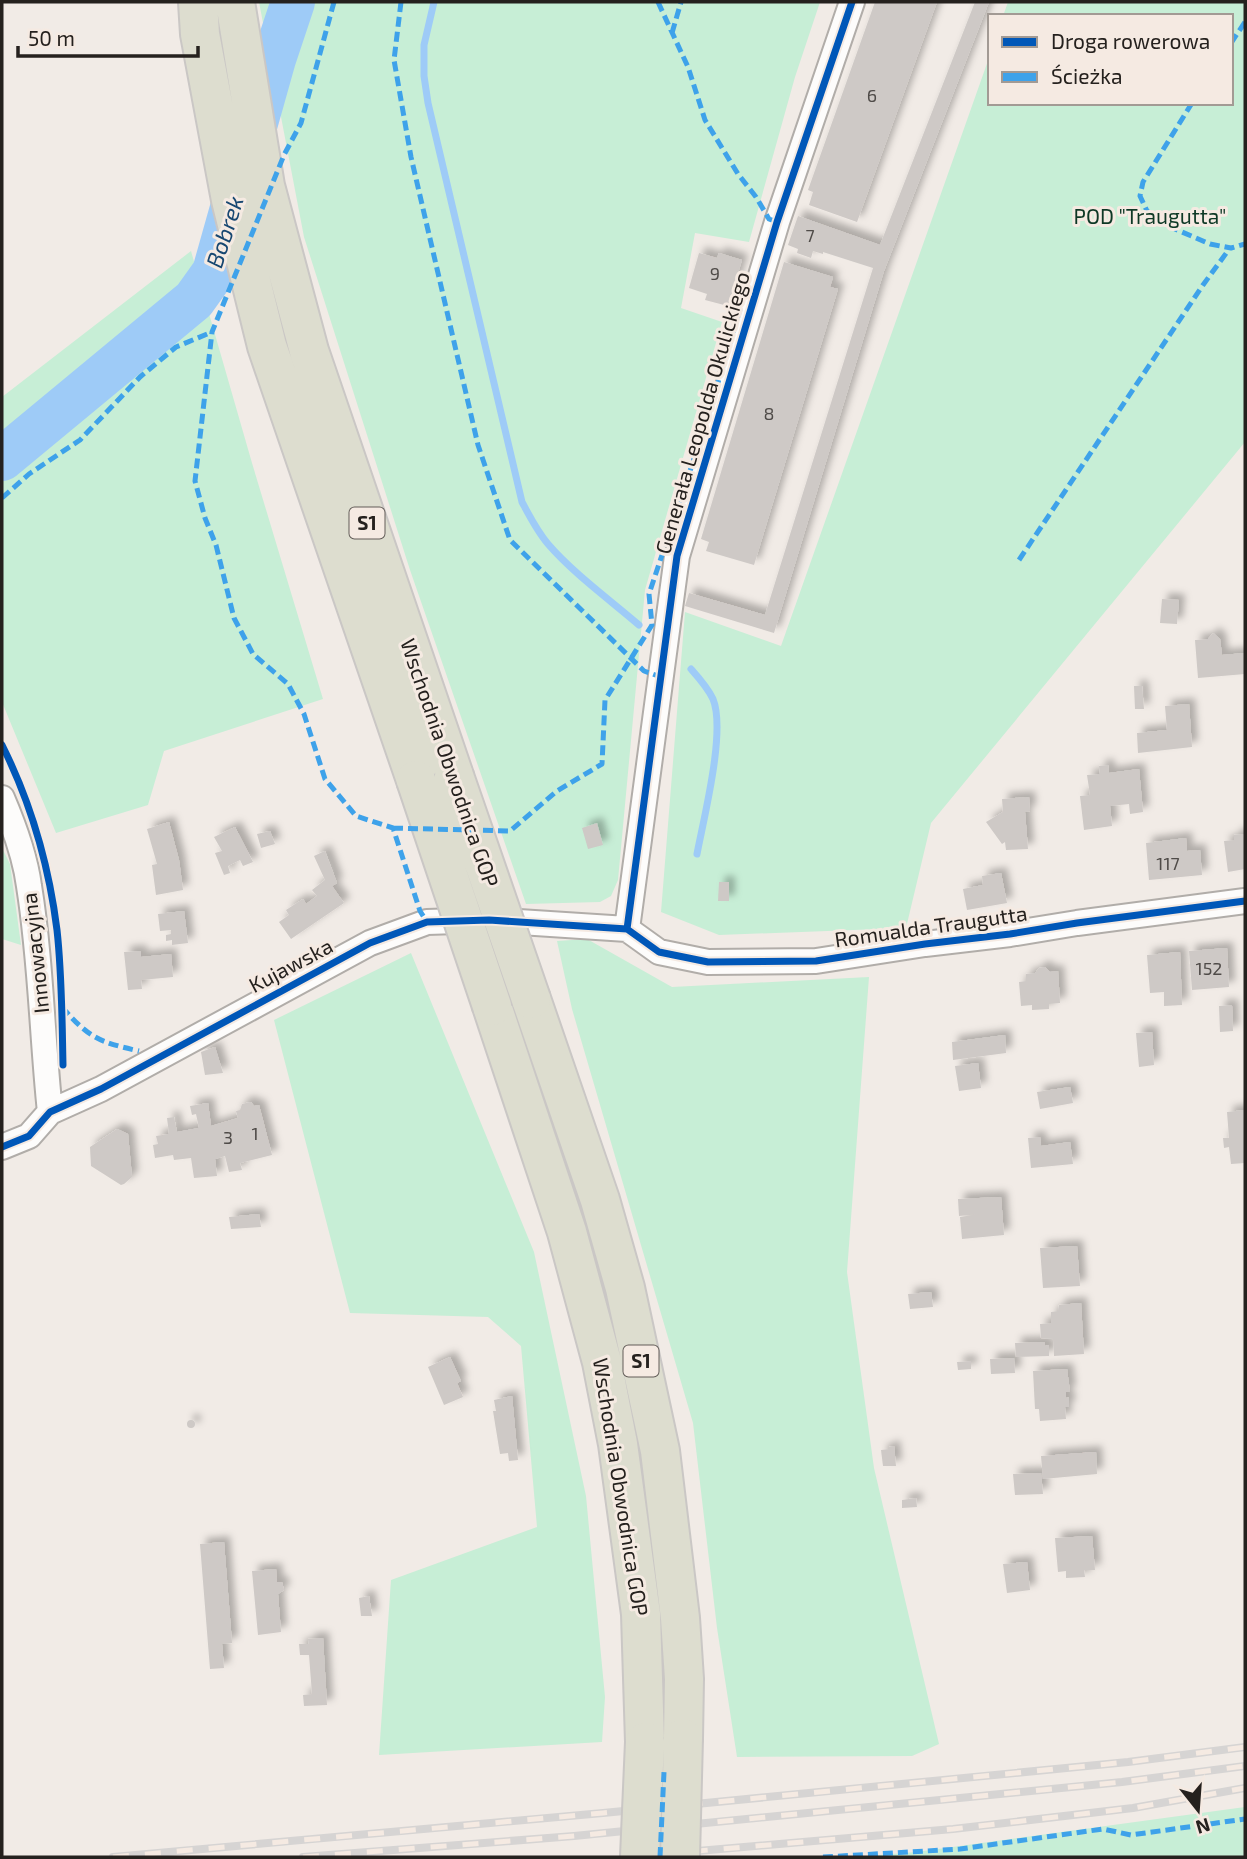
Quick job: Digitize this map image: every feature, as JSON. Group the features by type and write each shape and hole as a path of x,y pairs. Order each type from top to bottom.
{"highway":[{"name":"Wschodnia Obwodnica GOP","path":"235,2 265,186 309,351 600,1200 625,1288 660,1451 680,1618 684,1679 680,1857"},
{"name":"Wschodnia Obwodnica GOP","path":"199,18 231,200 267,346 567,1232 602,1362 618,1444 641,1614 645,1742 640,1857"}],"street":[{"name":"Generała Leopolda Okulickiego","path":"627,929 677,556 777,222 852,2"},
{"name":"Innowacyjna","path":"2,798 14,827 29,883 38,957 50,1112"},
{"name":"Romualda Traugutta","path":"627,929 659,952 708,962 816,961 1245,901"},
{"name":"Kujawska","path":"2,1147 29,1136 50,1112 101,1089 370,943 427,922 489,920 627,929"}],"green space":[{"path":"259,2 820,2 795,77 749,242 695,233 681,308 722,322 645,590 618,880 611,896 600,902 526,904 410,570 304,237"},
{"name":"POD \"Traugutta\"","path":"1008,2 1245,2 1245,442 931,823 906,928 719,935 661,912 685,612 781,646 988,61 988,105 1233,105 1233,14 1004,14"},
{"path":"191,251 323,699 164,751 148,805 56,833 2,702 2,397"},
{"path":"2,848 10,864 21,945 2,939"},
{"path":"587,939 672,987 869,977 847,1272 874,1468 939,1744 912,1756 737,1757 717,1628 693,1423 572,1009 557,941"},
{"path":"411,953 534,1252 586,1496 605,1697 602,1742 379,1755 391,1580 537,1527 521,1346 488,1317 350,1313 274,1020"},
{"path":"1245,1807 1245,1857 855,1857 916,1852"}],"building":[{"path":"875,2 937,2 857,222 809,205 813,192 808,190"},
{"path":"975,2 989,2 884,271 774,633 685,606 689,593 765,615 873,268 823,252 813,251 811,258 797,253 798,249 788,245 798,216 880,245"},
{"path":"699,253 717,258 719,253 742,260 728,306 705,300 707,294 689,288"},
{"path":"784,262 833,277 830,287 838,289 754,565 706,551 709,542 701,539"},
{"path":"1162,599 1179,600 1177,624 1160,623"},
{"path":"1213,633 1220,639 1222,655 1245,653 1245,674 1198,678 1195,640 1208,639"},
{"path":"1134,686 1142,686 1144,709 1135,709"},
{"path":"1189,704 1192,747 1138,753 1137,733 1167,730 1165,706"},
{"path":"1108,765 1109,773 1139,769 1143,812 1130,814 1129,804 1110,806 1112,826 1084,830 1080,796 1090,795 1087,775 1100,774 1099,766"},
{"path":"1029,797 1030,811 1025,812 1028,849 1006,850 1005,842 1002,844 986,822 1003,812 1002,799"},
{"path":"169,822 179,860 183,890 156,895 152,865 157,864 147,829"},
{"path":"597,823 603,845 588,849 582,828"},
{"path":"235,827 253,862 243,866 240,860 228,866 230,873 224,875 215,853 222,851 214,837"},
{"path":"270,831 275,844 261,848 257,834"},
{"path":"1243,834 1245,869 1228,872 1224,841 1234,840 1234,835"},
{"path":"1186,838 1187,851 1200,850 1202,875 1149,880 1146,843"},
{"path":"325,851 337,883 332,886 344,903 291,939 279,922 289,915 286,910 303,899 306,904 317,896 312,890 325,880 314,856"},
{"path":"1001,873 1007,903 967,910 963,889 983,885 982,876"},
{"path":"719,882 729,882 729,901 718,901"},
{"path":"184,911 188,943 172,945 172,940 166,941 166,935 171,934 171,930 160,931 158,914"},
{"path":"1227,948 1229,987 1192,990 1189,951"},
{"path":"141,951 141,957 171,954 173,977 141,980 142,989 128,990 124,952"},
{"path":"1180,952 1182,1005 1164,1006 1164,992 1150,993 1147,955"},
{"path":"1045,967 1050,972 1058,971 1060,1003 1049,1004 1049,1009 1032,1010 1032,1005 1021,1006 1019,982 1026,981 1026,974 1035,973 1039,968"},
{"path":"1232,1005 1233,1031 1220,1032 1219,1006"},
{"path":"1152,1032 1154,1065 1139,1067 1136,1033"},
{"path":"1005,1035 1006,1053 953,1060 952,1042"},
{"path":"215,1047 223,1073 205,1075 201,1052"},
{"path":"978,1063 981,1088 959,1091 955,1066"},
{"path":"1070,1087 1073,1103 1040,1109 1037,1092"},
{"path":"251,1102 254,1106 259,1105 272,1155 240,1163 242,1170 229,1172 225,1156 215,1159 217,1176 194,1178 191,1158 174,1160 173,1155 155,1158 153,1145 158,1144 156,1136 169,1134 167,1118 174,1117 177,1132 199,1128 196,1114 192,1115 190,1106 208,1103 211,1126 238,1118 236,1111 240,1110 242,1104"},
{"path":"1245,1110 1245,1163 1231,1164 1229,1147 1224,1148 1223,1138 1229,1138 1227,1112"},
{"path":"117,1129 128,1134 132,1177 121,1185 91,1166 90,1147"},
{"path":"1040,1137 1041,1146 1070,1142 1073,1164 1031,1168 1028,1138"},
{"path":"1001,1197 1004,1235 962,1239 960,1217 980,1214 959,1216 958,1199"},
{"path":"259,1214 261,1227 231,1229 229,1217"},
{"path":"1077,1246 1080,1286 1043,1288 1040,1248"},
{"path":"931,1292 933,1307 910,1309 908,1294"},
{"path":"1081,1303 1084,1354 1054,1356 1053,1339 1041,1338 1040,1324 1051,1323 1051,1312 1058,1311 1059,1305"},
{"path":"1045,1342 1045,1346 1049,1345 1049,1356 1016,1357 1015,1343"},
{"path":"450,1357 461,1381 457,1383 463,1397 444,1405 428,1367"},
{"path":"1014,1358 1015,1373 991,1374 990,1359"},
{"path":"971,1361 971,1369 958,1370 957,1362"},
{"path":"1067,1369 1070,1392 1066,1392 1069,1407 1065,1407 1066,1419 1040,1421 1039,1409 1035,1409 1033,1371"},
{"path":"512,1396 518,1460 509,1461 508,1453 500,1454 493,1411 496,1411 494,1400"},
{"path":"191,1420 195,1424 191,1428 187,1424"},
{"path":"894,1446 896,1466 883,1466 881,1450"},
{"path":"1096,1452 1097,1474 1043,1479 1041,1456"},
{"path":"1041,1473 1043,1494 1015,1495 1013,1474"},
{"path":"916,1498 917,1507 902,1508 902,1500"},
{"path":"1092,1536 1095,1570 1084,1570 1085,1577 1066,1578 1066,1571 1058,1572 1055,1538"},
{"path":"224,1542 232,1643 222,1644 224,1668 210,1669 200,1544"},
{"path":"1027,1562 1030,1590 1007,1593 1003,1564"},
{"path":"276,1569 277,1582 282,1582 284,1590 278,1594 281,1632 258,1635 252,1571"},
{"path":"369,1596 372,1616 361,1616 359,1598"},
{"path":"323,1638 327,1705 304,1706 303,1695 312,1694 309,1655 300,1655 299,1644 309,1644 308,1639"}],"waterway":[{"name":"Bobrek","path":"2,459 194,300 214,272 274,59 293,2"},
{"path":"434,2 424,45 424,76 428,103 522,502 540,534 558,555 639,625"},
{"path":"691,669 713,699 717,732 697,854"}],"railway":[{"path":"113,1857 1128,1762 1245,1747"},
{"path":"303,1857 574,1836 1122,1782 1245,1766"},
{"path":"628,1857 953,1829 1133,1808 1245,1788"}],"marked path":[{"path":"334,2 301,123 284,155 212,332 195,481 216,545 234,618 253,654 288,684 304,714 325,779 356,816 393,828 420,911 427,922"},
{"path":"401,2 394,60 411,157 478,445 510,540 644,671 661,677"},
{"path":"658,2 688,67 705,120 769,219 777,222"},
{"path":"672,33 681,2"},
{"path":"1233,40 1245,22"},
{"path":"1191,105 1143,182 1140,196 1147,211 1175,229 1210,244 1231,248 1245,244"},
{"path":"1019,560 1230,248"},
{"path":"393,828 510,831 557,791 602,764 605,700 652,625 649,594 704,429 741,306"},
{"path":"2,498 29,474 80,440 140,377 176,347 212,332"},
{"path":"62,1007 80,1026 96,1037 139,1051"},
{"path":"660,1857 664,1772"},
{"path":"823,1857 960,1849 1103,1829 1131,1835 1245,1819"}],"cycle path":[{"path":"627,929 677,556 777,222 852,2"},
{"path":"2,745 30,812 54,906 62,998 63,1065"},
{"path":"627,929 659,952 708,962 816,961 1245,901"},
{"path":"2,1147 29,1136 50,1112 101,1089 370,943 427,922 489,920 627,929"}]}
